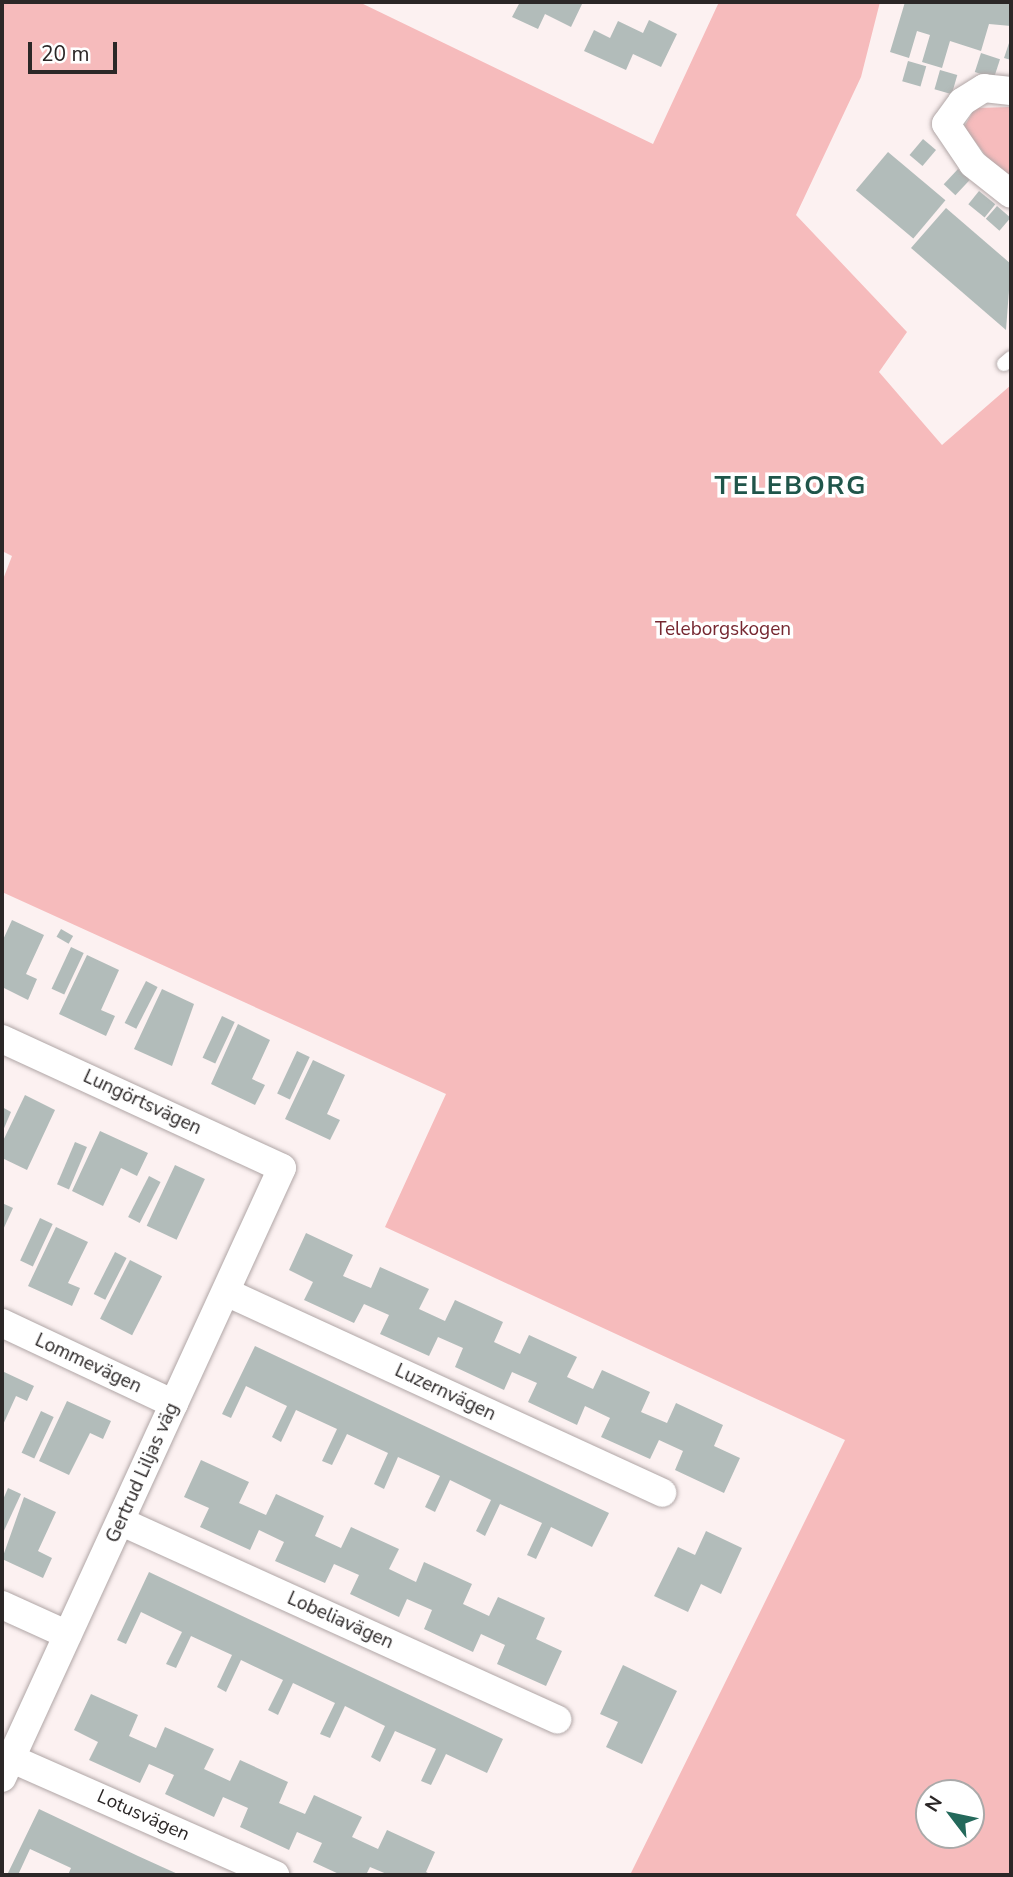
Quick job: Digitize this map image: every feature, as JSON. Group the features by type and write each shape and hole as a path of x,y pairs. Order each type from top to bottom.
{"street":[{"path":"1011,91 984,88 962,102 946,124 973,163 1011,194"},
{"name":"Lungörtsvägen","path":"2,1039 282,1168"},
{"name":"Gertrud Liljas väg","path":"6,1768 228,1293 282,1168"},
{"name":"Luzernvägen","path":"228,1293 662,1493"},
{"name":"Lommevägen","path":"2,1323 174,1404"},
{"name":"Lobeliavägen","path":"122,1522 557,1719"},
{"path":"2,1605 68,1635"},
{"name":"Lotusvägen","path":"6,1768 275,1875"}],"green space":[{"name":"Teleborgskogen","path":"2,2 359,2 653,144 719,2 880,2 861,77 796,215 907,332 879,372 942,445 1011,385 1011,1875 630,1875 845,1440 385,1227 446,1094 2,892 2,582 12,556 2,551"},
{"path":"1011,107 1011,189 964,127 975,108"}],"building":[{"path":"520,2 583,2 571,27 545,14 538,29 512,17"},
{"path":"905,2 1011,2 1011,26 989,24 981,51 950,41 942,68 922,62 930,35 917,31 909,58 890,52"},
{"path":"649,20 677,34 661,67 633,54 626,70 584,51 594,30 610,38 618,21 643,33"},
{"path":"1011,37 1011,60 1004,58"},
{"path":"981,53 1000,59 994,78 975,72"},
{"path":"908,61 926,66 920,86 902,81"},
{"path":"940,70 957,75 952,94 934,89"},
{"path":"923,139 936,150 923,166 910,155"},
{"path":"888,152 945,200 913,239 856,190"},
{"path":"958,169 970,180 955,195 944,184"},
{"path":"979,191 995,204 985,217 968,204"},
{"path":"997,206 1011,218 999,231 986,219"},
{"path":"946,208 1011,264 1006,330 911,248"},
{"path":"12,920 44,935 26,974 37,979 28,1000 2,987 2,942"},
{"path":"61,929 73,936 69,944 56,937"},
{"path":"71,947 84,953 64,995 52,989"},
{"path":"87,955 119,970 101,1010 115,1016 106,1036 59,1014"},
{"path":"146,981 158,987 136,1029 125,1023"},
{"path":"162,989 194,1004 172,1066 134,1049"},
{"path":"222,1016 235,1022 215,1064 203,1058"},
{"path":"238,1024 270,1040 252,1079 265,1085 255,1105 211,1084"},
{"path":"297,1051 310,1057 290,1100 277,1094"},
{"path":"313,1060 345,1075 327,1114 340,1120 330,1140 285,1119"},
{"path":"25,1095 55,1110 27,1170 2,1158 2,1143"},
{"path":"2,1107 11,1112 2,1133"},
{"path":"100,1131 148,1153 137,1176 121,1168 103,1206 72,1191"},
{"path":"75,1142 87,1147 69,1189 57,1184"},
{"path":"175,1165 205,1179 177,1240 147,1226"},
{"path":"149,1176 161,1182 140,1223 128,1217"},
{"path":"2,1203 13,1208 2,1232"},
{"path":"40,1218 53,1224 33,1267 20,1261"},
{"path":"56,1227 88,1242 68,1283 80,1288 72,1306 28,1286"},
{"path":"306,1233 353,1255 343,1276 371,1288 380,1267 429,1289 419,1309 445,1321 455,1300 503,1322 494,1342 520,1354 529,1335 577,1357 567,1377 593,1389 602,1370 650,1392 641,1412 667,1423 676,1403 723,1425 714,1446 740,1458 724,1493 675,1470 683,1451 659,1440 650,1459 601,1437 610,1418 585,1406 577,1425 528,1402 537,1383 512,1372 504,1390 455,1367 463,1348 438,1337 429,1356 380,1334 389,1315 364,1304 354,1323 304,1300 313,1282 289,1270"},
{"path":"115,1252 127,1258 105,1300 94,1294"},
{"path":"130,1260 162,1276 132,1335 100,1319"},
{"path":"255,1346 609,1513 592,1547 551,1527 536,1559 527,1555 542,1523 500,1504 485,1536 476,1531 491,1500 450,1480 435,1512 425,1507 440,1476 398,1457 384,1489 374,1484 388,1453 347,1434 332,1465 322,1461 337,1429 296,1410 281,1442 272,1437 287,1406 246,1386 231,1418 222,1414"},
{"path":"2,1371 34,1386 27,1401 16,1396 2,1427"},
{"path":"67,1401 111,1421 103,1439 90,1433 69,1475 39,1461"},
{"path":"41,1411 54,1417 34,1459 22,1453"},
{"path":"201,1460 249,1482 239,1503 266,1515 276,1494 324,1516 315,1536 341,1548 351,1527 399,1549 389,1569 416,1582 424,1562 472,1584 463,1604 489,1616 498,1597 545,1618 536,1639 562,1651 546,1686 497,1664 505,1645 481,1634 473,1652 424,1629 432,1610 407,1599 399,1617 350,1594 359,1575 334,1564 325,1583 275,1561 284,1542 259,1530 250,1550 200,1527 209,1508 184,1497"},
{"path":"8,1488 21,1494 2,1535 2,1502"},
{"path":"24,1497 56,1512 38,1551 52,1558 43,1578 2,1559"},
{"path":"706,1531 742,1548 721,1594 701,1584 688,1612 654,1596 678,1547 695,1555"},
{"path":"149,1572 503,1739 487,1773 446,1754 431,1785 421,1781 436,1749 395,1731 380,1762 371,1757 385,1726 345,1706 330,1738 320,1734 335,1703 293,1683 278,1715 268,1710 283,1680 241,1660 226,1692 217,1687 232,1655 191,1636 176,1668 166,1664 182,1632 141,1612 126,1644 117,1640"},
{"path":"623,1665 677,1691 642,1764 606,1747 618,1722 600,1714"},
{"path":"91,1694 138,1715 129,1736 156,1748 165,1727 214,1749 204,1769 230,1781 240,1760 288,1782 279,1803 305,1814 314,1795 362,1817 352,1837 378,1849 387,1830 435,1852 426,1872 432,1875 389,1875 370,1867 366,1875 341,1875 313,1862 322,1843 297,1832 289,1850 240,1827 248,1808 223,1797 214,1817 165,1794 174,1775 149,1764 140,1783 89,1760 98,1742 74,1730"},
{"path":"39,1809 180,1875 68,1875 71,1868 30,1849 18,1875 7,1875"}],"district":[{"name":"TELEBORG","path":"791,486"}]}
